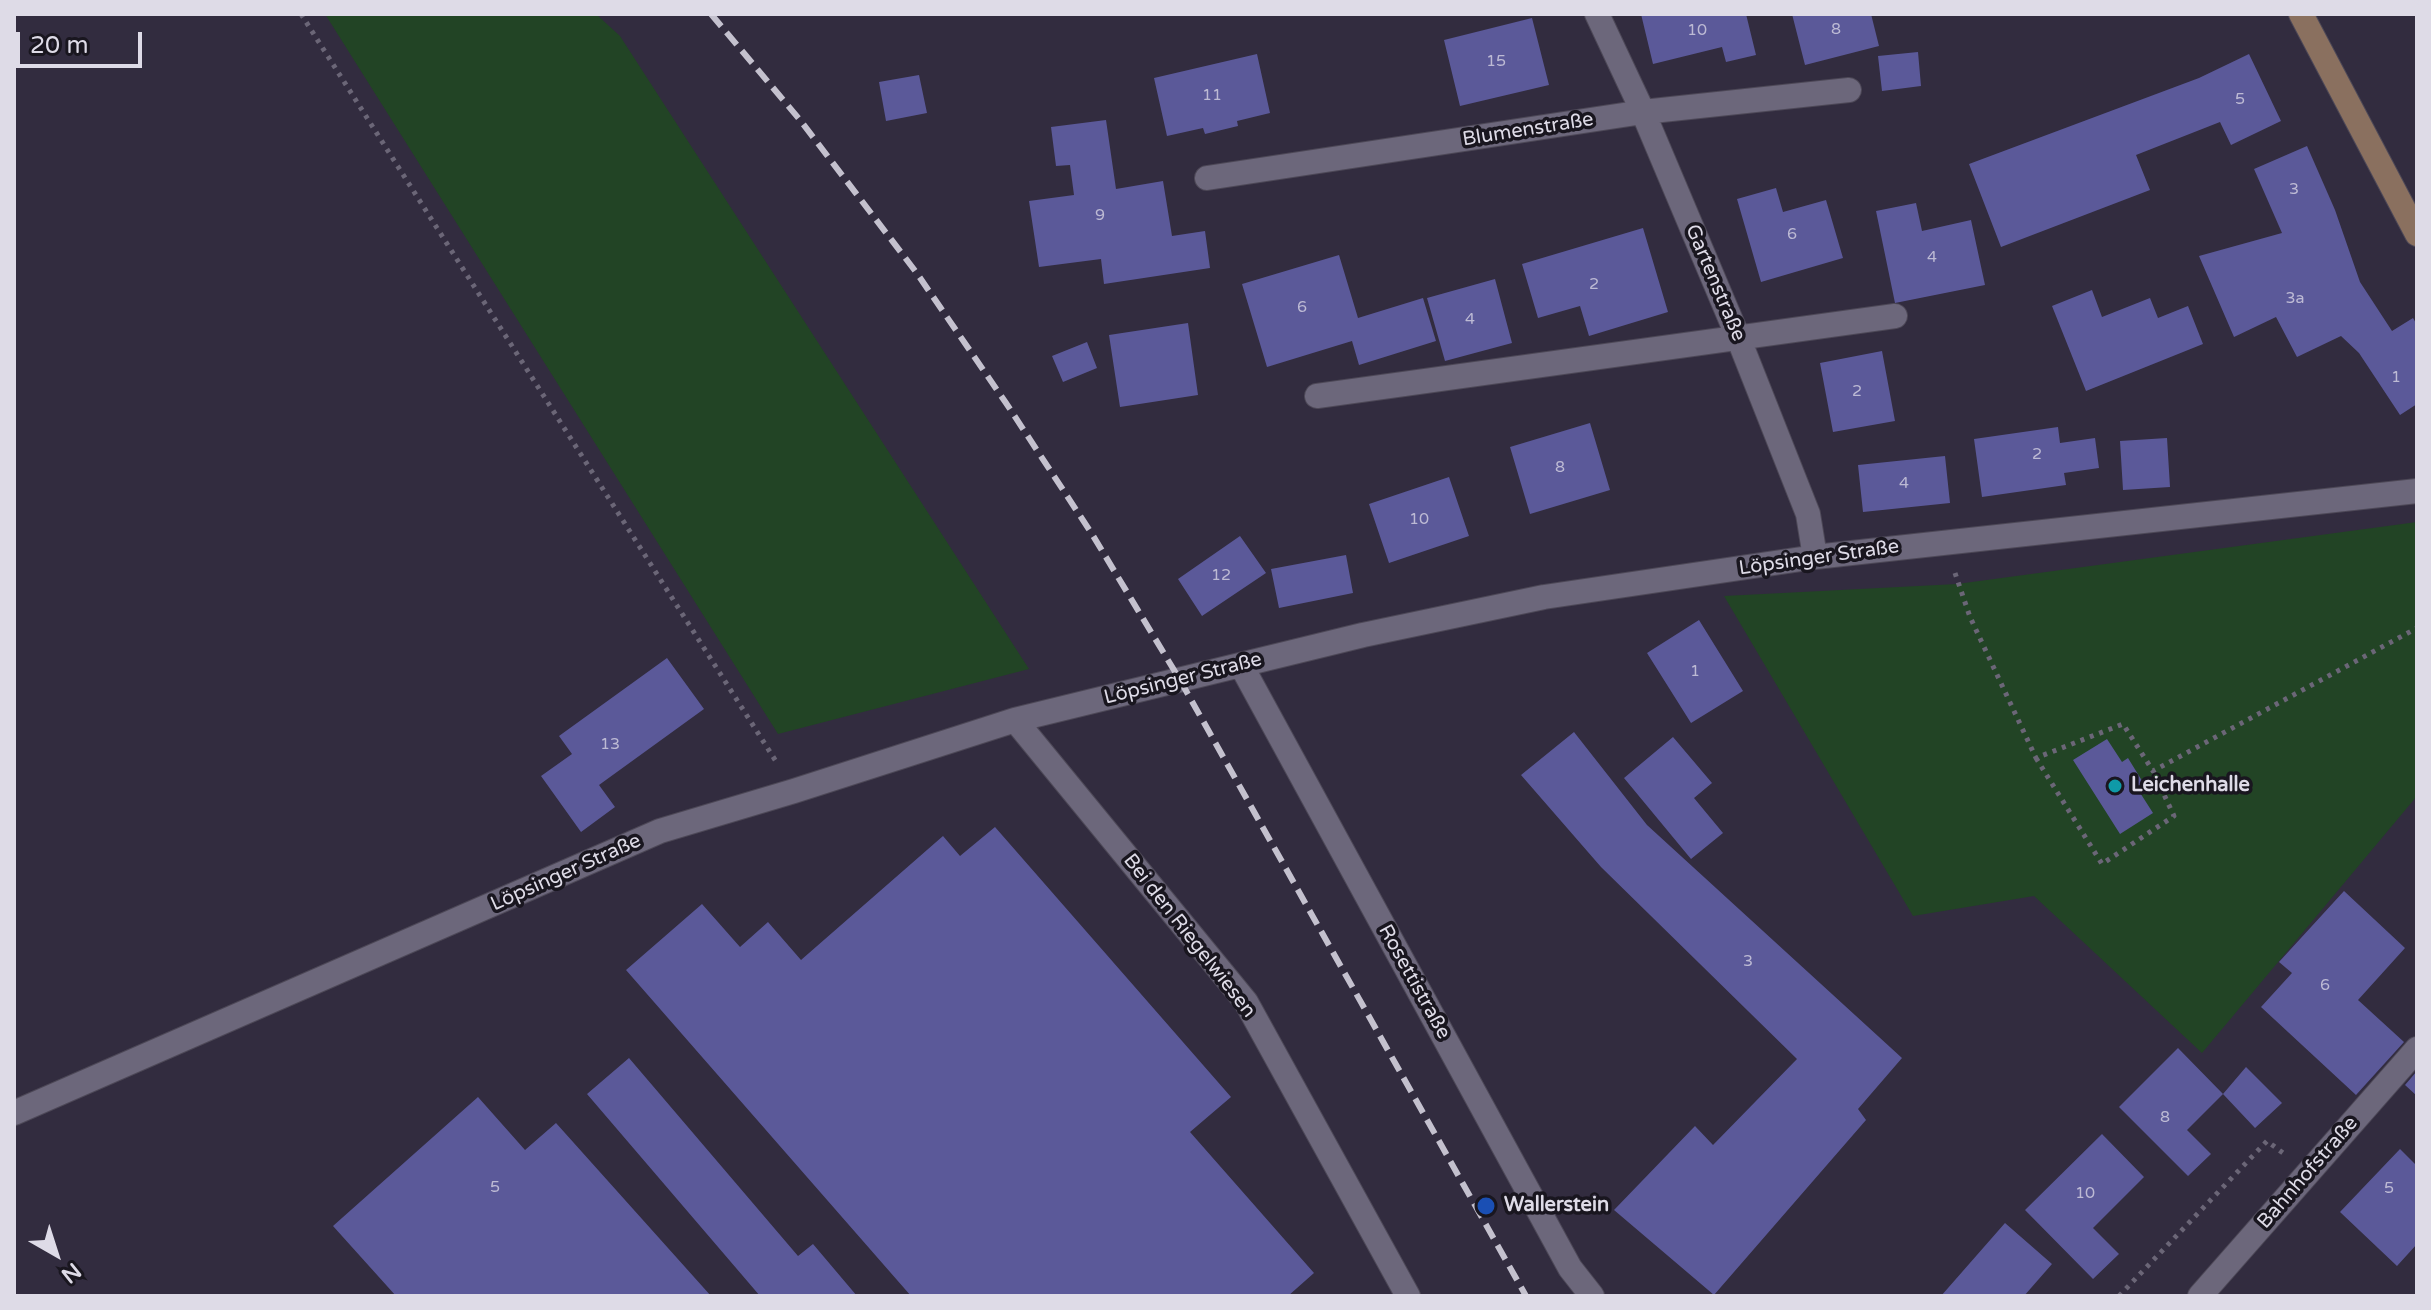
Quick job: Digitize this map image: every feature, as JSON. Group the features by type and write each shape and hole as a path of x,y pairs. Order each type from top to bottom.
{"street":[{"name":"Gartenstraße","path":"1597,14 1643,112 1738,337 1808,514 1815,557"},
{"path":"2301,14 2417,234"},
{"name":"Blumenstraße","path":"1207,178 1643,112 1849,90"},
{"path":"1317,396 1895,316"},
{"name":"Löpsinger Straße","path":"14,1113 660,831 1015,720 1363,635 1544,597 1815,557 2417,491"},
{"name":"Rosettistraße","path":"1241,665 1563,1254 1592,1296"},
{"name":"Bei den Riegelwiesen","path":"1015,720 1246,1002 1408,1296"},
{"name":"Bahnhofstraße","path":"2200,1296 2417,1049"}],"path":[{"path":"301,14 794,791"},
{"path":"1949,541 1957,584 1970,617 2036,758 2102,864 2174,816 2153,771 2123,724 2036,758"},
{"path":"2153,771 2417,628"},
{"path":"2119,1296 2267,1141 2308,1173"}],"green space":[{"path":"325,14 596,14 620,36 1029,669 778,734"},
{"path":"2417,522 2417,796 2202,1053 2034,896 1913,916 1724,596 1957,584"}],"building":[{"path":"1641,14 1746,14 1756,55 1726,62 1722,47 1653,64"},
{"path":"1792,14 1871,14 1879,46 1805,65"},
{"path":"1532,18 1549,85 1460,106 1444,40"},
{"path":"1918,52 1921,86 1882,91 1878,56"},
{"path":"1257,54 1270,113 1237,121 1238,126 1205,134 1203,128 1167,136 1154,78"},
{"path":"2249,54 2281,121 2231,145 2220,122 2136,155 2150,190 2001,247 1969,164 2199,78"},
{"path":"919,75 927,113 886,121 879,82"},
{"path":"1106,120 1116,189 1163,181 1172,236 1205,231 1210,268 1104,284 1101,259 1039,267 1029,201 1074,195 1070,165 1056,166 1051,127"},
{"path":"2307,146 2335,210 2360,282 2392,331 2413,318 2417,325 2417,404 2400,415 2359,353 2341,336 2297,357 2276,317 2234,337 2199,256 2282,233 2254,169"},
{"path":"1776,188 1783,212 1826,200 1843,258 1761,282 1737,199"},
{"path":"1916,203 1922,231 1971,220 1985,285 1895,303 1876,211"},
{"path":"1643,228 1668,312 1589,336 1580,306 1538,318 1522,264"},
{"path":"1339,255 1358,318 1423,298 1436,341 1359,365 1352,341 1267,367 1242,284"},
{"path":"1495,279 1512,343 1445,361 1427,298"},
{"path":"2092,290 2102,317 2150,298 2158,318 2188,306 2203,344 2086,391 2052,306"},
{"path":"1188,323 1198,395 1120,407 1109,335"},
{"path":"1087,342 1097,368 1063,382 1052,356"},
{"path":"1882,351 1895,421 1833,432 1820,363"},
{"path":"1590,423 1610,490 1530,514 1510,447"},
{"path":"2058,427 2060,443 2095,438 2099,468 2064,473 2066,485 1982,497 1974,439"},
{"path":"2167,438 2170,487 2123,490 2120,441"},
{"path":"1945,456 1950,503 1863,512 1858,465"},
{"path":"1449,477 1469,536 1389,563 1369,504"},
{"path":"1240,536 1266,573 1202,616 1178,579"},
{"path":"1346,555 1353,593 1279,608 1271,569"},
{"path":"1699,620 1743,691 1691,723 1647,653"},
{"path":"667,658 704,709 599,785 615,807 581,832 541,776 572,754 559,736"},
{"path":"1574,732 1647,825 1902,1058 1858,1109 1866,1120 1714,1295 1614,1210 1695,1126 1713,1145 1797,1059 1601,867 1521,775"},
{"path":"1673,737 1712,783 1694,798 1723,833 1691,859 1624,778"},
{"name":"Leichenhalle","path":"2107,739 2122,762 2128,758 2144,784 2137,788 2153,813 2120,834 2073,760"},
{"path":"995,827 1231,1097 1190,1132 1314,1273 1288,1296 911,1296 626,970 702,904 740,947 768,922 801,960 943,836 960,856"},
{"path":"2344,891 2405,948 2358,1000 2404,1042 2356,1095 2261,1007 2292,973 2279,962"},
{"path":"2178,1048 2223,1094 2187,1130 2211,1154 2188,1176 2119,1107"},
{"path":"629,1058 798,1256 813,1244 857,1296 760,1296 587,1094"},
{"path":"2246,1067 2282,1103 2255,1128 2223,1094"},
{"path":"2417,1071 2417,1096 2405,1085"},
{"path":"478,1097 525,1150 556,1123 711,1296 396,1296 333,1226"},
{"path":"2102,1134 2144,1177 2093,1228 2119,1254 2093,1279 2025,1210"},
{"path":"2400,1149 2417,1166 2417,1244 2397,1266 2340,1212"},
{"path":"2005,1223 2052,1264 2024,1296 1941,1296"}],"railway":[{"path":"711,14 800,120 916,272 1092,534 1180,680 1526,1296"}],"place":[{"name":"Leichenhalle","path":"2115,786"},
{"name":"Wallerstein","path":"1486,1206"}]}
